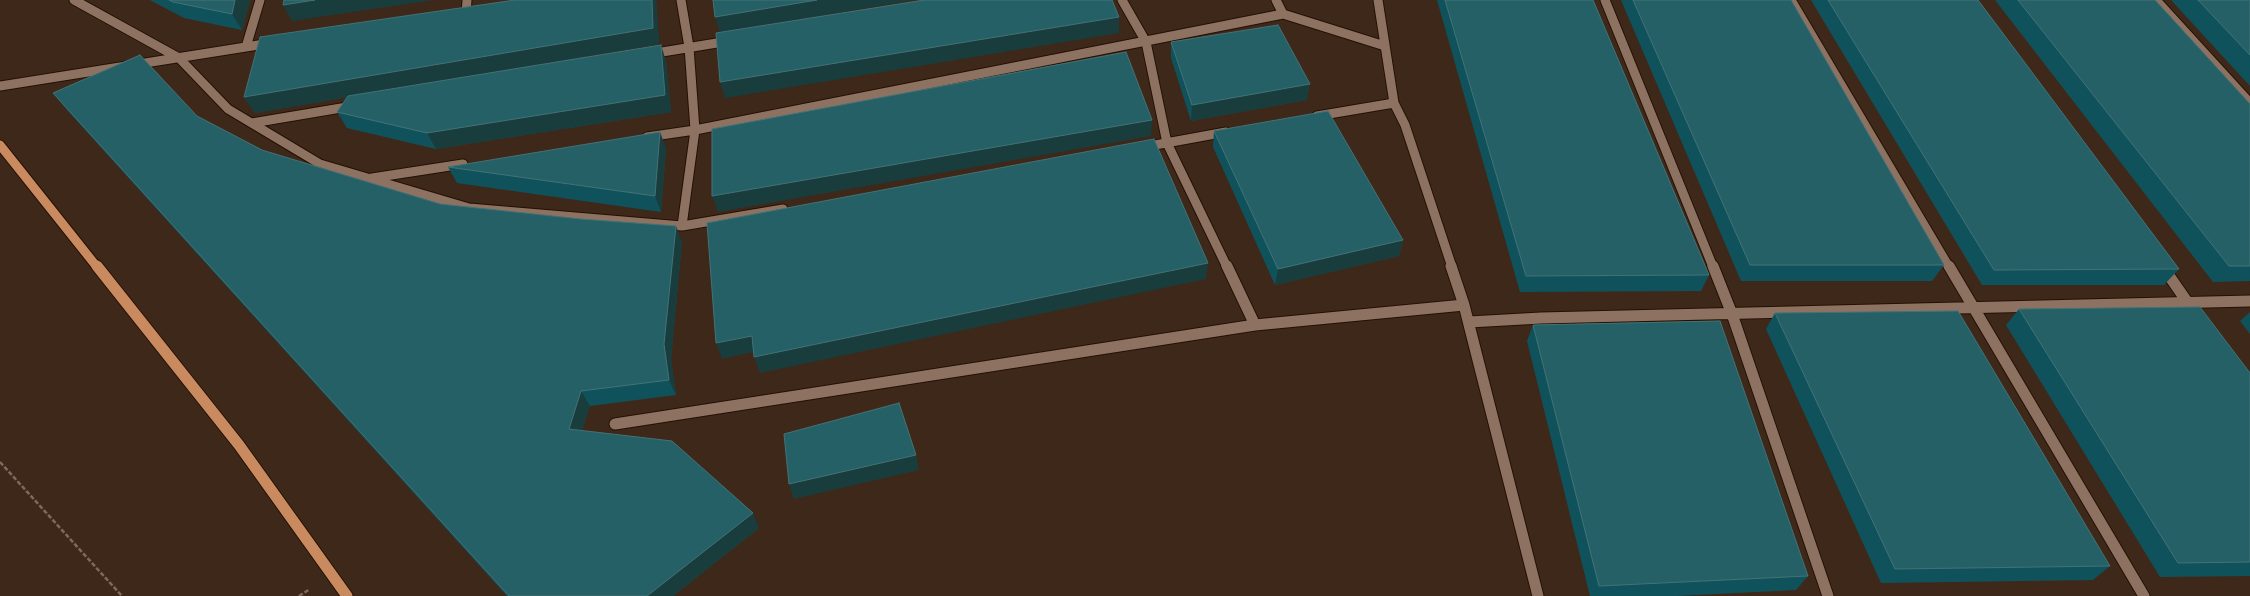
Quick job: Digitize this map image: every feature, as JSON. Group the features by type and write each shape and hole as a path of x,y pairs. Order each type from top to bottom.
{"main road":[{"path":"0,145 239,445 347,596"}],"street":[{"path":"74,0 179,58 228,109 320,164 469,208 682,226 791,208"},
{"path":"246,47 260,0"},
{"path":"466,14 467,0"},
{"path":"681,0 689,47 696,130 682,226"},
{"path":"1122,0 1146,42 1167,143 1255,325"},
{"path":"1276,0 1283,14"},
{"path":"1378,0 1394,103 1405,125 1469,322 1538,596"},
{"path":"1605,0 1732,314 1828,596"},
{"path":"1792,0 2144,596"},
{"path":"2156,0 2250,103"},
{"path":"641,138 696,130 1283,14 1385,46"},
{"path":"642,55 736,40"},
{"path":"0,86 277,42"},
{"path":"1308,118 1394,103"},
{"path":"252,124 362,104"},
{"path":"1137,148 1237,130"},
{"path":"368,178 470,163"},
{"path":"2156,258 2197,315"},
{"path":"1469,322 1541,318 2250,301"},
{"path":"616,424 1255,325 1464,305"}],"path":[{"path":"0,462 122,596"}],"building":[{"path":"169,0 235,0 232,14"},
{"path":"284,0 315,0 283,5"},
{"path":"515,0 652,0 653,28 244,97 260,37"},
{"path":"713,0 817,0 715,17"},
{"path":"924,0 1112,0 1119,17 720,82 716,33"},
{"path":"1445,0 1593,0 1709,275 1526,276"},
{"path":"1633,0 1791,0 1944,265 1750,265"},
{"path":"1828,0 1978,0 2179,269 1994,270"},
{"path":"2018,0 2155,0 2250,104 2250,266 2229,266"},
{"path":"2198,0 2250,0 2250,55"},
{"path":"1278,25 1310,84 1192,105 1171,42"},
{"path":"661,45 665,95 427,133 337,112 348,96"},
{"path":"1126,52 1152,120 712,196 712,129"},
{"path":"140,55 197,116 262,150 440,204 581,219 676,226 664,344 669,380 581,391 569,429 672,441 753,513 647,596 509,596 53,93"},
{"path":"1328,111 1403,240 1278,269 1214,131"},
{"path":"660,132 655,196 448,167"},
{"path":"1154,139 1208,263 754,357 752,336 716,343 707,223"},
{"path":"2200,307 2250,373 2250,562 2178,563 2019,309"},
{"path":"1958,311 2110,566 1895,569 1775,313"},
{"path":"1720,321 1808,576 1599,586 1533,325"},
{"path":"899,403 916,455 789,484 784,434"}]}
